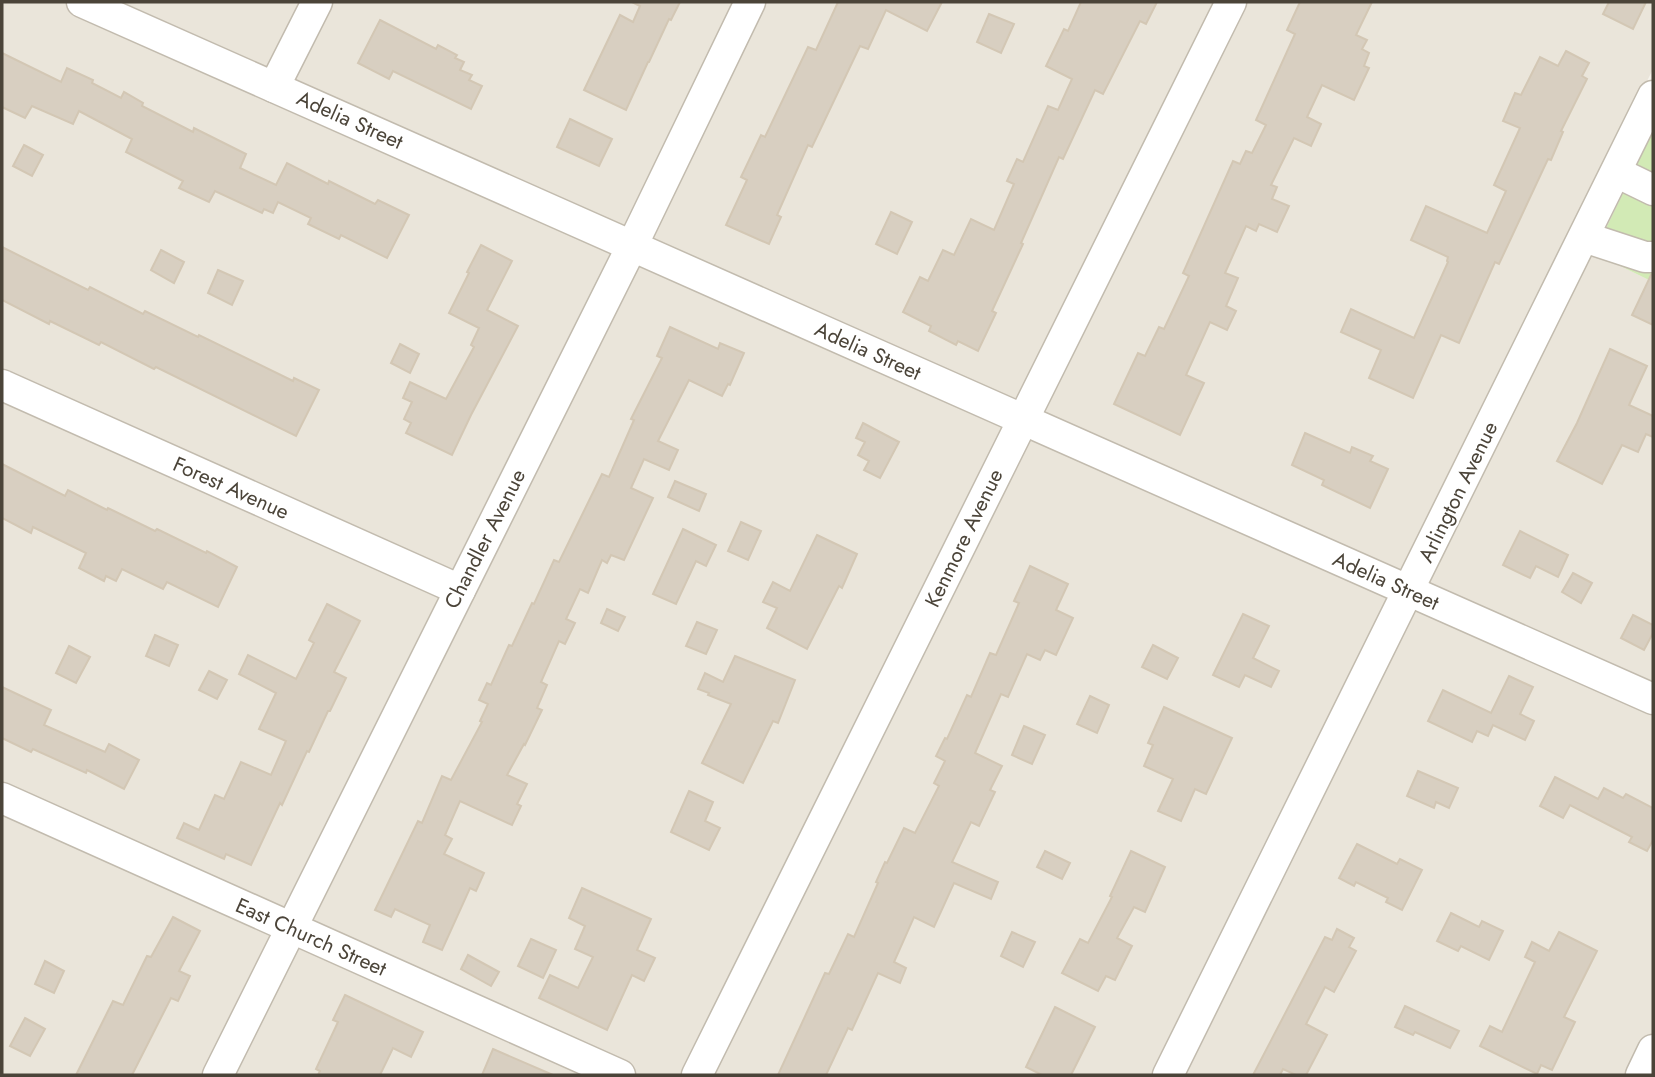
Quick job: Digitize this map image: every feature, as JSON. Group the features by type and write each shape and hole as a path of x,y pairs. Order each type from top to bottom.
{"street":[{"name":"Adelia Street","path":"82,2 1653,699"},
{"path":"274,87 317,2"},
{"name":"Chandler Avenue","path":"218,1075 632,246 750,2"},
{"name":"Kenmore Avenue","path":"697,1075 1231,2"},
{"name":"Arlington Avenue","path":"1168,1075 1653,96"},
{"path":"1616,172 1653,190"},
{"path":"1584,237 1645,257 1653,257"},
{"name":"Forest Avenue","path":"2,385 460,590"},
{"name":"East Church Street","path":"2,798 620,1075"},
{"path":"1641,1075 1653,1050"}],"shaded area":[{"path":"2,2 1653,2 1653,69 1568,240 1653,282 1653,1075 2,1075"}],"green space":[{"path":"1653,131 1653,282 1594,253"}],"building":[{"path":"632,2 680,2 671,20 669,19 626,110 584,90 620,15 633,22 640,6"},
{"path":"838,2 942,2 927,31 886,10 868,49 860,46 812,147 808,145 777,215 781,217 769,244 726,225 747,180 741,177 761,135 765,137 808,47 816,50"},
{"path":"1081,2 1157,2 1146,24 1140,21 1103,94 1095,90 1063,159 1059,157 992,311 996,313 978,351 958,341 956,345 929,331 931,326 903,312 920,277 928,281 943,250 954,255 971,219 994,230 1014,184 1007,181 1017,159 1023,162 1048,106 1058,110 1072,79 1046,66 1064,29 1068,31"},
{"path":"1300,2 1372,2 1356,35 1367,40 1362,49 1369,53 1364,66 1369,68 1354,100 1322,85 1307,117 1321,124 1311,146 1294,138 1271,185 1277,187 1272,199 1289,206 1277,232 1259,224 1256,231 1246,226 1225,273 1238,278 1226,306 1236,311 1227,330 1210,322 1186,375 1204,383 1180,435 1114,404 1138,353 1145,356 1159,327 1164,329 1189,276 1183,273 1233,161 1240,164 1246,151 1252,153 1266,125 1256,120 1295,34 1287,30"},
{"path":"1609,2 1646,2 1633,29 1603,14"},
{"path":"989,14 1014,24 1001,53 977,42"},
{"path":"380,20 436,49 438,45 457,55 455,58 464,62 460,70 472,75 469,80 482,86 471,109 393,71 389,79 358,63"},
{"path":"1566,51 1589,63 1582,76 1587,79 1561,131 1563,132 1551,160 1548,159 1499,264 1495,262 1459,343 1441,335 1413,398 1369,378 1381,350 1341,332 1351,309 1414,338 1448,262 1448,257 1411,240 1426,206 1487,233 1506,191 1494,185 1520,128 1503,121 1515,93 1521,95 1540,57 1558,66"},
{"path":"2,53 61,82 67,68 93,80 92,83 121,98 124,92 143,103 142,106 193,132 194,128 246,154 240,168 276,185 287,163 328,184 329,181 375,204 378,200 409,215 387,258 341,235 339,239 308,224 311,218 278,202 273,213 264,209 262,213 215,191 209,202 179,188 183,181 126,152 132,139 79,111 73,124 32,106 25,118 2,107"},
{"path":"570,119 612,139 599,166 557,147"},
{"path":"24,145 43,155 32,176 13,166"},
{"path":"891,212 912,222 897,254 876,244"},
{"path":"481,245 512,261 487,310 518,326 452,455 406,433 411,423 404,419 412,402 403,398 410,382 446,399 474,347 471,345 479,328 449,313"},
{"path":"2,247 88,290 90,287 143,314 145,311 293,381 294,378 319,390 296,436 156,367 154,369 101,342 99,345 50,321 49,324 2,300"},
{"path":"161,250 184,262 174,283 151,270"},
{"path":"218,270 243,281 232,305 208,293"},
{"path":"1653,275 1653,325 1632,315"},
{"path":"670,327 718,349 720,343 744,353 730,385 728,384 722,396 689,380 658,441 678,450 669,470 644,459 631,488 653,498 624,560 611,555 607,563 602,560 588,593 580,589 566,619 575,623 565,644 559,641 541,682 547,685 537,708 542,710 507,775 527,784 517,804 521,806 512,825 460,801 445,835 452,839 444,854 484,873 476,891 470,888 442,950 423,942 430,925 395,909 391,917 375,910 418,821 422,823 442,776 451,780 482,722 480,721 488,704 479,700 487,683 491,685 554,560 559,562 602,474 609,477 634,420 631,419 662,358 657,356"},
{"path":"400,344 419,354 410,373 391,363"},
{"path":"1610,349 1647,366 1629,405 1653,416 1653,437 1646,434 1638,452 1622,445 1602,484 1557,461"},
{"path":"863,423 899,442 880,478 864,470 869,461 858,455 865,442 856,438"},
{"path":"1305,433 1350,453 1352,447 1373,456 1370,461 1388,469 1370,508 1322,485 1324,480 1292,465"},
{"path":"2,464 65,496 68,490 107,510 108,508 155,531 157,529 206,553 207,551 237,567 218,607 167,582 163,589 122,569 116,581 106,576 104,581 79,568 86,553 33,527 31,533 2,518"},
{"path":"675,481 706,494 699,511 668,497"},
{"path":"741,522 761,531 748,560 728,551"},
{"path":"683,529 716,545 706,566 696,561 676,604 653,594"},
{"path":"1520,531 1568,555 1558,577 1536,566 1530,578 1503,565"},
{"path":"817,535 857,554 842,588 839,586 807,649 767,628 777,608 763,602 773,582 790,591"},
{"path":"1030,566 1068,584 1056,610 1073,618 1056,655 1045,650 1040,660 1027,654 1008,697 1001,694 975,753 1002,766 990,790 995,792 979,826 971,822 952,862 998,882 991,899 954,883 934,927 914,917 894,962 906,968 900,983 878,973 852,1030 848,1028 826,1075 778,1075 825,973 829,974 848,934 854,937 885,862 887,863 904,828 915,833 939,786 934,783 945,761 936,756 945,738 947,739 967,695 971,697 990,653 996,655 1019,603 1014,601"},
{"path":"1573,573 1592,583 1581,603 1562,592"},
{"path":"327,604 360,621 334,672 346,678 282,805 280,803 251,865 226,854 224,859 177,838 184,823 199,830 215,795 224,799 241,762 271,775 286,741 259,729 276,693 239,674 248,655 296,679 314,643 309,640"},
{"path":"607,609 625,617 618,631 601,623"},
{"path":"1243,614 1269,626 1253,658 1279,671 1271,687 1245,675 1239,687 1213,675"},
{"path":"1633,615 1653,625 1653,633 1644,650 1621,638"},
{"path":"697,622 717,630 706,654 686,646"},
{"path":"155,635 178,645 169,666 146,656"},
{"path":"1153,645 1178,658 1167,679 1142,667"},
{"path":"69,646 90,657 76,683 56,673"},
{"path":"735,656 795,680 778,723 773,721 743,783 702,763 731,704 698,689 705,673 723,682"},
{"path":"209,671 227,680 217,699 199,690"},
{"path":"1509,676 1533,687 1520,714 1534,721 1525,740 1493,725 1488,736 1477,731 1472,742 1428,721 1443,690 1491,713"},
{"path":"2,687 51,710 44,725 105,752 109,744 139,760 124,789 87,770 86,773 2,738"},
{"path":"1090,696 1109,705 1097,733 1077,724"},
{"path":"1164,707 1232,738 1206,794 1195,789 1181,821 1158,811 1173,779 1144,766 1153,745 1148,743"},
{"path":"1024,726 1045,735 1032,764 1012,755"},
{"path":"1418,771 1458,788 1449,808 1436,802 1434,808 1407,796"},
{"path":"1555,777 1598,799 1604,788 1623,798 1626,794 1653,808 1653,840 1647,851 1629,842 1632,837 1570,805 1563,818 1540,806"},
{"path":"689,791 713,802 705,821 720,828 709,850 671,832"},
{"path":"1357,844 1397,864 1400,859 1422,870 1402,910 1386,902 1388,898 1356,882 1354,886 1339,878"},
{"path":"1045,851 1070,863 1062,879 1037,867"},
{"path":"1131,851 1165,867 1145,912 1134,907 1117,938 1132,946 1115,980 1106,976 1098,991 1062,973 1080,939 1088,943 1112,897 1110,896"},
{"path":"582,888 651,919 637,950 655,958 644,981 632,975 607,1030 539,998 550,975 578,988 593,957 575,949 585,926 569,918"},
{"path":"1451,913 1479,927 1482,921 1503,931 1489,960 1461,946 1458,951 1437,941"},
{"path":"173,917 200,931 179,971 190,976 178,1001 171,998 132,1075 76,1075 113,1001 123,1005 147,956 151,957"},
{"path":"1337,929 1354,938 1349,947 1356,951 1334,992 1325,987 1306,1024 1327,1035 1306,1075 1296,1075 1283,1069 1280,1075 1253,1075 1325,937 1332,940"},
{"path":"1012,932 1035,942 1023,967 1001,956"},
{"path":"1559,932 1597,951 1564,1017 1575,1022 1552,1070 1541,1065 1537,1074 1480,1046 1490,1026 1502,1032 1535,962 1525,957 1532,942 1549,951"},
{"path":"531,939 556,950 543,978 518,966"},
{"path":"468,955 499,972 491,986 461,969"},
{"path":"45,961 64,971 54,993 35,984"},
{"path":"345,995 423,1032 411,1057 393,1048 380,1075 318,1075 320,1071 316,1069 338,1022 333,1020"},
{"path":"1405,1006 1459,1031 1450,1048 1415,1032 1413,1035 1395,1027"},
{"path":"1055,1007 1095,1027 1071,1075 1042,1075 1026,1067"},
{"path":"25,1018 45,1029 30,1056 10,1046"},
{"path":"493,1049 553,1075 482,1075"}]}
